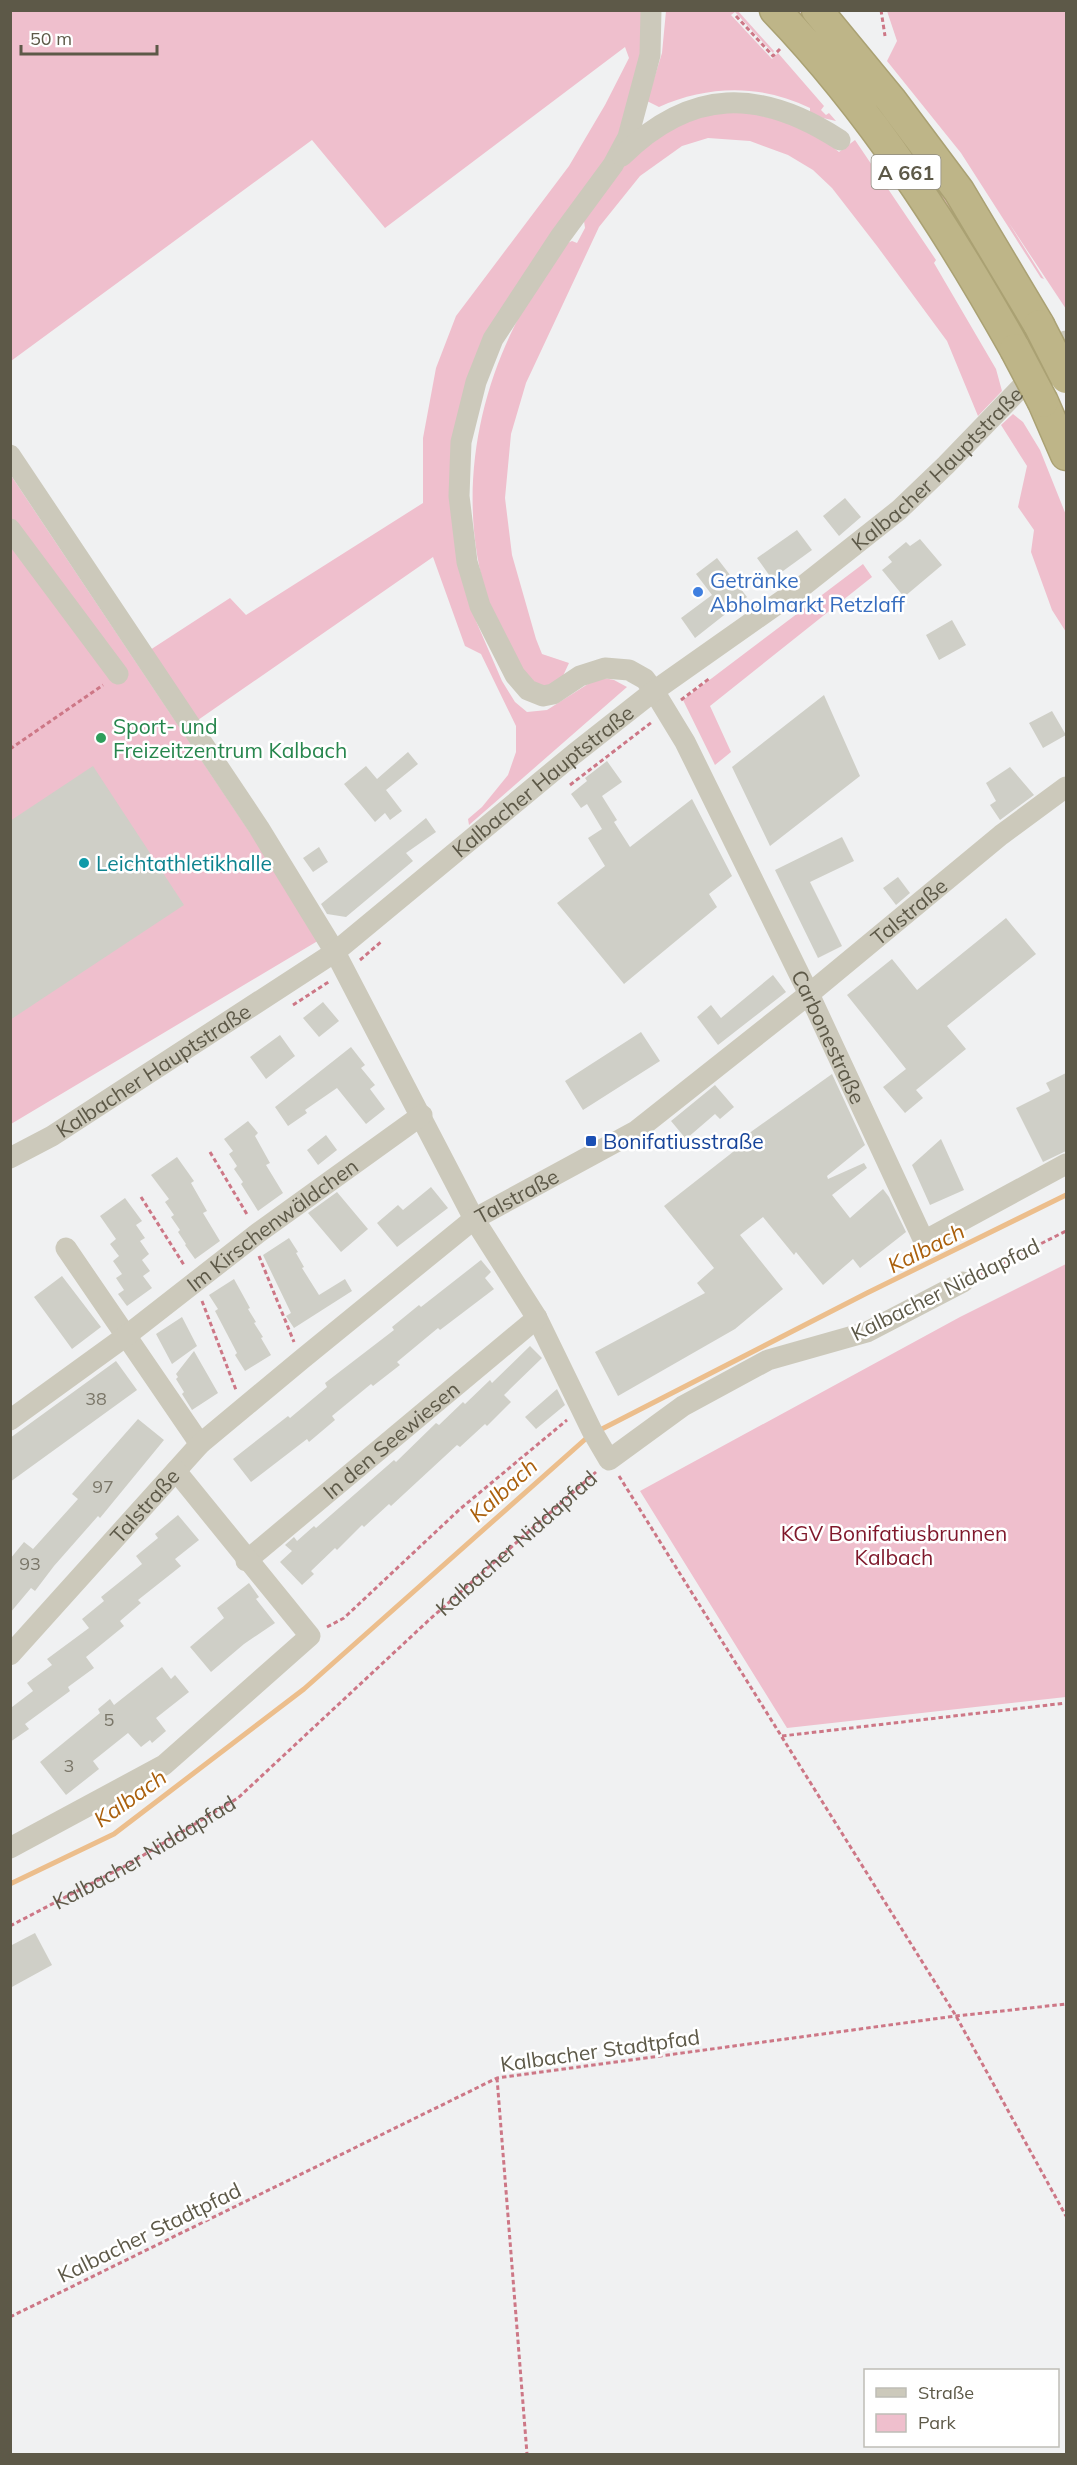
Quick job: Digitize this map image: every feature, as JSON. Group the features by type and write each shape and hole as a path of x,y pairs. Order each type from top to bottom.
{"highway":[{"name":"A 661","path":"775,10 844,89 920,192 967,263 1043,402 1066,455"},
{"name":"A 661","path":"817,10 891,100 959,191 1039,325 1059,374"}],"street":[{"path":"613,165 628,136 650,55 651,10"},
{"path":"613,165 637,141 665,122 694,108 722,102 742,103 775,110 823,129 840,140"},
{"name":"Carbonestraße","path":"613,165 560,237 493,339 476,382 461,442 459,496 467,562 480,606 515,675 528,690 543,696 554,694 580,676 605,668 629,670 645,679 654,691 684,742 809,994 924,1240 1066,1164"},
{"name":"Kalbacher Hauptstraße","path":"10,1158 52,1136 335,952 574,754 654,691 804,586 899,510 984,429 1059,374 1066,340"},
{"path":"10,455 260,828 335,952 422,1115 474,1219 537,1318 592,1431 609,1460"},
{"path":"10,530 118,674"},
{"name":"Talstraße","path":"10,1655 200,1444 301,1360 474,1219 636,1131 809,994 1002,835 1066,787"},
{"name":"Im Kirschenwäldchen","path":"10,1420 126,1336 255,1235 422,1115"},
{"path":"66,1248 200,1444"},
{"name":"Kalbacher Niddapfad","path":"609,1460 683,1406 768,1360 867,1332 963,1282"},
{"name":"In den Seewiesen","path":"246,1561 537,1318"},
{"path":"10,1848 164,1765 310,1636 246,1561 176,1471"}],"path":[{"path":"881,10 885,36"},
{"path":"736,16 773,56 796,34"},
{"path":"10,749 118,674"},
{"path":"210,1152 255,1235 301,1360"},
{"path":"141,1197 195,1282 243,1409"},
{"name":"Kalbacher Niddapfad","path":"963,1282 1066,1231"},
{"path":"310,1636 344,1618 460,1509 581,1409"},
{"path":"609,1460 956,2016 1066,2216"},
{"name":"Kalbacher Niddapfad","path":"10,1926 128,1865 238,1798 429,1620 609,1460"},
{"path":"782,1736 1066,1703"},
{"name":"Kalbacher Stadtpfad","path":"10,2317 497,2078 956,2016 1066,2004"},
{"path":"497,2078 527,2454"}],"green space":[{"path":"11,11 647,11 646,46 616,146 512,294 454,449 476,621 502,681 515,702 527,712 547,710 599,677 614,680 627,687 469,825 468,819 482,807 508,775 516,752 516,726 481,654 465,646 433,557 198,720 150,650 230,598 246,615 423,503 423,438 436,368 456,316 569,166 605,105 629,58 625,47 385,228 312,140 11,361"},
{"path":"666,11 738,11 774,51 773,53 735,12 731,15 772,59 778,53 824,106 821,110 826,115 829,113 836,121 810,115 810,108 791,100 754,91 734,90 696,94 659,107 647,101 662,53"},
{"path":"791,11 799,11 815,29 864,85 909,144 978,248 1030,335 1025,339 989,274 948,209"},
{"path":"887,11 1066,11 1066,309 1009,223 1044,279 1041,278 961,153 887,61 897,41"},
{"path":"719,106 806,126 839,152 855,140 936,260 934,263 996,369 1002,391 978,416 947,341 832,188 813,170 788,155 750,141 708,138 682,146 640,176 599,227 526,383 511,434 505,498 512,555 542,654 569,663 562,678 551,688 529,685 492,613 480,569 474,534 474,464 479,429 499,361 524,308 561,246 572,241 577,243 585,228 583,214 610,179 659,134"},
{"path":"1013,414 1023,422 1040,450 1066,515 1066,632 1052,610 1031,552 1034,530 1018,507 1027,466 1001,425"},
{"name":"Sport- und Freizeitzentrum Kalbach","path":"10,474 321,939 11,1124"},
{"path":"863,564 872,577 710,706 731,752 715,765 683,700"},
{"name":"KGV Bonifatiusbrunnen Kalbach","path":"1066,1264 1066,1697 787,1728 640,1491 960,1317"}],"building":[{"path":"845,498 861,517 839,536 823,516"},
{"path":"797,530 812,550 772,579 757,558"},
{"path":"920,539 942,565 904,597 882,570 892,562 888,557 906,542 910,546"},
{"path":"717,558 747,597 695,638 681,618 712,595 696,574"},
{"path":"952,620 966,645 939,660 926,635"},
{"path":"824,695 860,776 770,846 732,767"},
{"path":"1052,711 1066,735 1043,748 1029,723"},
{"path":"408,752 418,764 386,790 402,811 390,820 385,813 375,822 344,784 366,766 377,779"},
{"path":"607,761 622,782 602,796 617,820 614,822 630,847 692,799 732,876 709,894 717,907 624,984 557,903 605,866 588,838 602,829 587,804 581,808 571,794 587,781 585,778"},
{"name":"Leichtathletikhalle","path":"93,766 184,905 10,1020 10,821"},
{"path":"1010,767 1034,795 1000,820 990,805 996,801 986,783"},
{"path":"426,818 436,832 406,853 413,861 346,917 327,914 321,904"},
{"path":"842,837 854,861 810,882 842,946 818,958 775,870"},
{"path":"319,847 328,862 313,872 303,858"},
{"path":"898,877 910,893 896,905 883,888"},
{"path":"1006,918 1036,954 947,1026 966,1049 916,1090 923,1098 905,1113 883,1087 906,1069 847,995 892,959 917,990"},
{"path":"773,975 786,992 718,1045 697,1017 711,1005 721,1018"},
{"path":"323,1002 339,1021 319,1037 303,1018"},
{"path":"641,1032 660,1061 583,1110 565,1081"},
{"path":"280,1035 295,1056 266,1079 250,1057"},
{"path":"351,1047 365,1065 361,1068 375,1085 370,1089 385,1109 366,1124 337,1088 305,1110 307,1113 288,1126 275,1107"},
{"path":"1066,1073 1066,1151 1043,1162 1016,1108 1050,1091 1046,1083"},
{"path":"832,1074 865,1145 827,1176 828,1179 864,1163 867,1168 832,1195 850,1218 883,1189 906,1232 860,1268 853,1259 823,1285 796,1252 794,1255 763,1217 740,1235 783,1289 735,1329 618,1396 595,1352 705,1293 697,1283 714,1268 664,1206 738,1148 734,1144"},
{"path":"715,1085 734,1107 720,1119 715,1114 686,1139 671,1121"},
{"path":"248,1121 258,1133 255,1136 270,1163 266,1165 283,1193 258,1211 241,1184 243,1182 234,1169 237,1166 229,1154 233,1151 224,1139"},
{"path":"326,1135 337,1150 318,1165 307,1150"},
{"path":"941,1139 964,1190 930,1205 912,1165"},
{"path":"177,1157 194,1181 191,1183 207,1211 203,1213 220,1241 195,1259 171,1217 174,1215 165,1202 169,1199 151,1175"},
{"path":"431,1187 448,1208 397,1247 377,1223 398,1205 403,1210"},
{"path":"337,1192 368,1229 341,1252 308,1213"},
{"path":"125,1198 142,1221 136,1225 145,1238 140,1241 149,1254 142,1260 150,1271 143,1276 152,1288 127,1306 118,1294 124,1290 116,1278 122,1274 113,1261 119,1256 110,1244 116,1239 100,1216"},
{"path":"289,1238 298,1252 296,1253 304,1267 302,1268 319,1295 345,1279 352,1291 294,1328 286,1316 291,1313 263,1255"},
{"path":"481,1260 491,1272 485,1278 494,1289 440,1330 438,1328 397,1362 400,1365 373,1386 371,1384 332,1416 335,1420 309,1442 307,1439 251,1482 233,1459 288,1416 290,1418 327,1387 325,1383 394,1330 392,1327 419,1305 421,1307"},
{"path":"62,1276 101,1327 72,1349 34,1297"},
{"path":"234,1279 271,1355 245,1371 235,1355 237,1353 215,1311 218,1309 209,1295"},
{"path":"182,1317 197,1346 172,1364 156,1334"},
{"path":"530,1346 542,1358 504,1395 511,1402 487,1426 485,1424 460,1447 457,1445 391,1506 389,1504 364,1527 362,1525 337,1550 335,1548 311,1571 314,1574 302,1585 280,1562 292,1551 285,1545 294,1537 297,1541 314,1526 316,1528 394,1460 396,1462 436,1423 439,1425 490,1380 492,1383"},
{"path":"194,1351 218,1393 192,1410 182,1394 184,1392 176,1379 178,1377 176,1374"},
{"path":"116,1361 137,1390 10,1482 10,1438"},
{"path":"557,1389 565,1405 536,1429 525,1417"},
{"path":"138,1419 164,1440 100,1518 98,1516 35,1591 31,1588 10,1613 10,1559 24,1542 33,1549 78,1499 72,1494"},
{"path":"178,1515 199,1540 175,1559 181,1566 138,1600 141,1603 120,1621 124,1626 86,1657 94,1668 68,1687 70,1691 25,1724 29,1729 10,1742 10,1704 12,1707 33,1691 27,1683 52,1665 47,1659 89,1628 82,1619 104,1601 101,1597 142,1564 136,1556 158,1538 155,1534"},
{"path":"249,1583 259,1597 256,1599 275,1623 244,1644 211,1672 190,1647 224,1618 217,1608"},
{"path":"162,1667 171,1679 175,1675 189,1692 156,1718 166,1731 152,1743 150,1740 141,1747 128,1733 93,1761 99,1769 66,1795 40,1762 100,1713 98,1709 110,1699 114,1705"},
{"path":"35,1933 52,1965 10,1988 10,1946"}],"waterway":[{"name":"Kalbach","path":"598,1431 867,1293 1066,1195"},
{"name":"Kalbach","path":"10,1884 114,1834 304,1689 590,1435"}],"place":[{"name":"Getränke Abholmarkt Retzlaff","path":"698,592"},
{"name":"Sport- und Freizeitzentrum Kalbach","path":"101,738"},
{"name":"Leichtathletikhalle","path":"84,863"},
{"name":"Bonifatiusstraße","path":"591,1141"}]}
